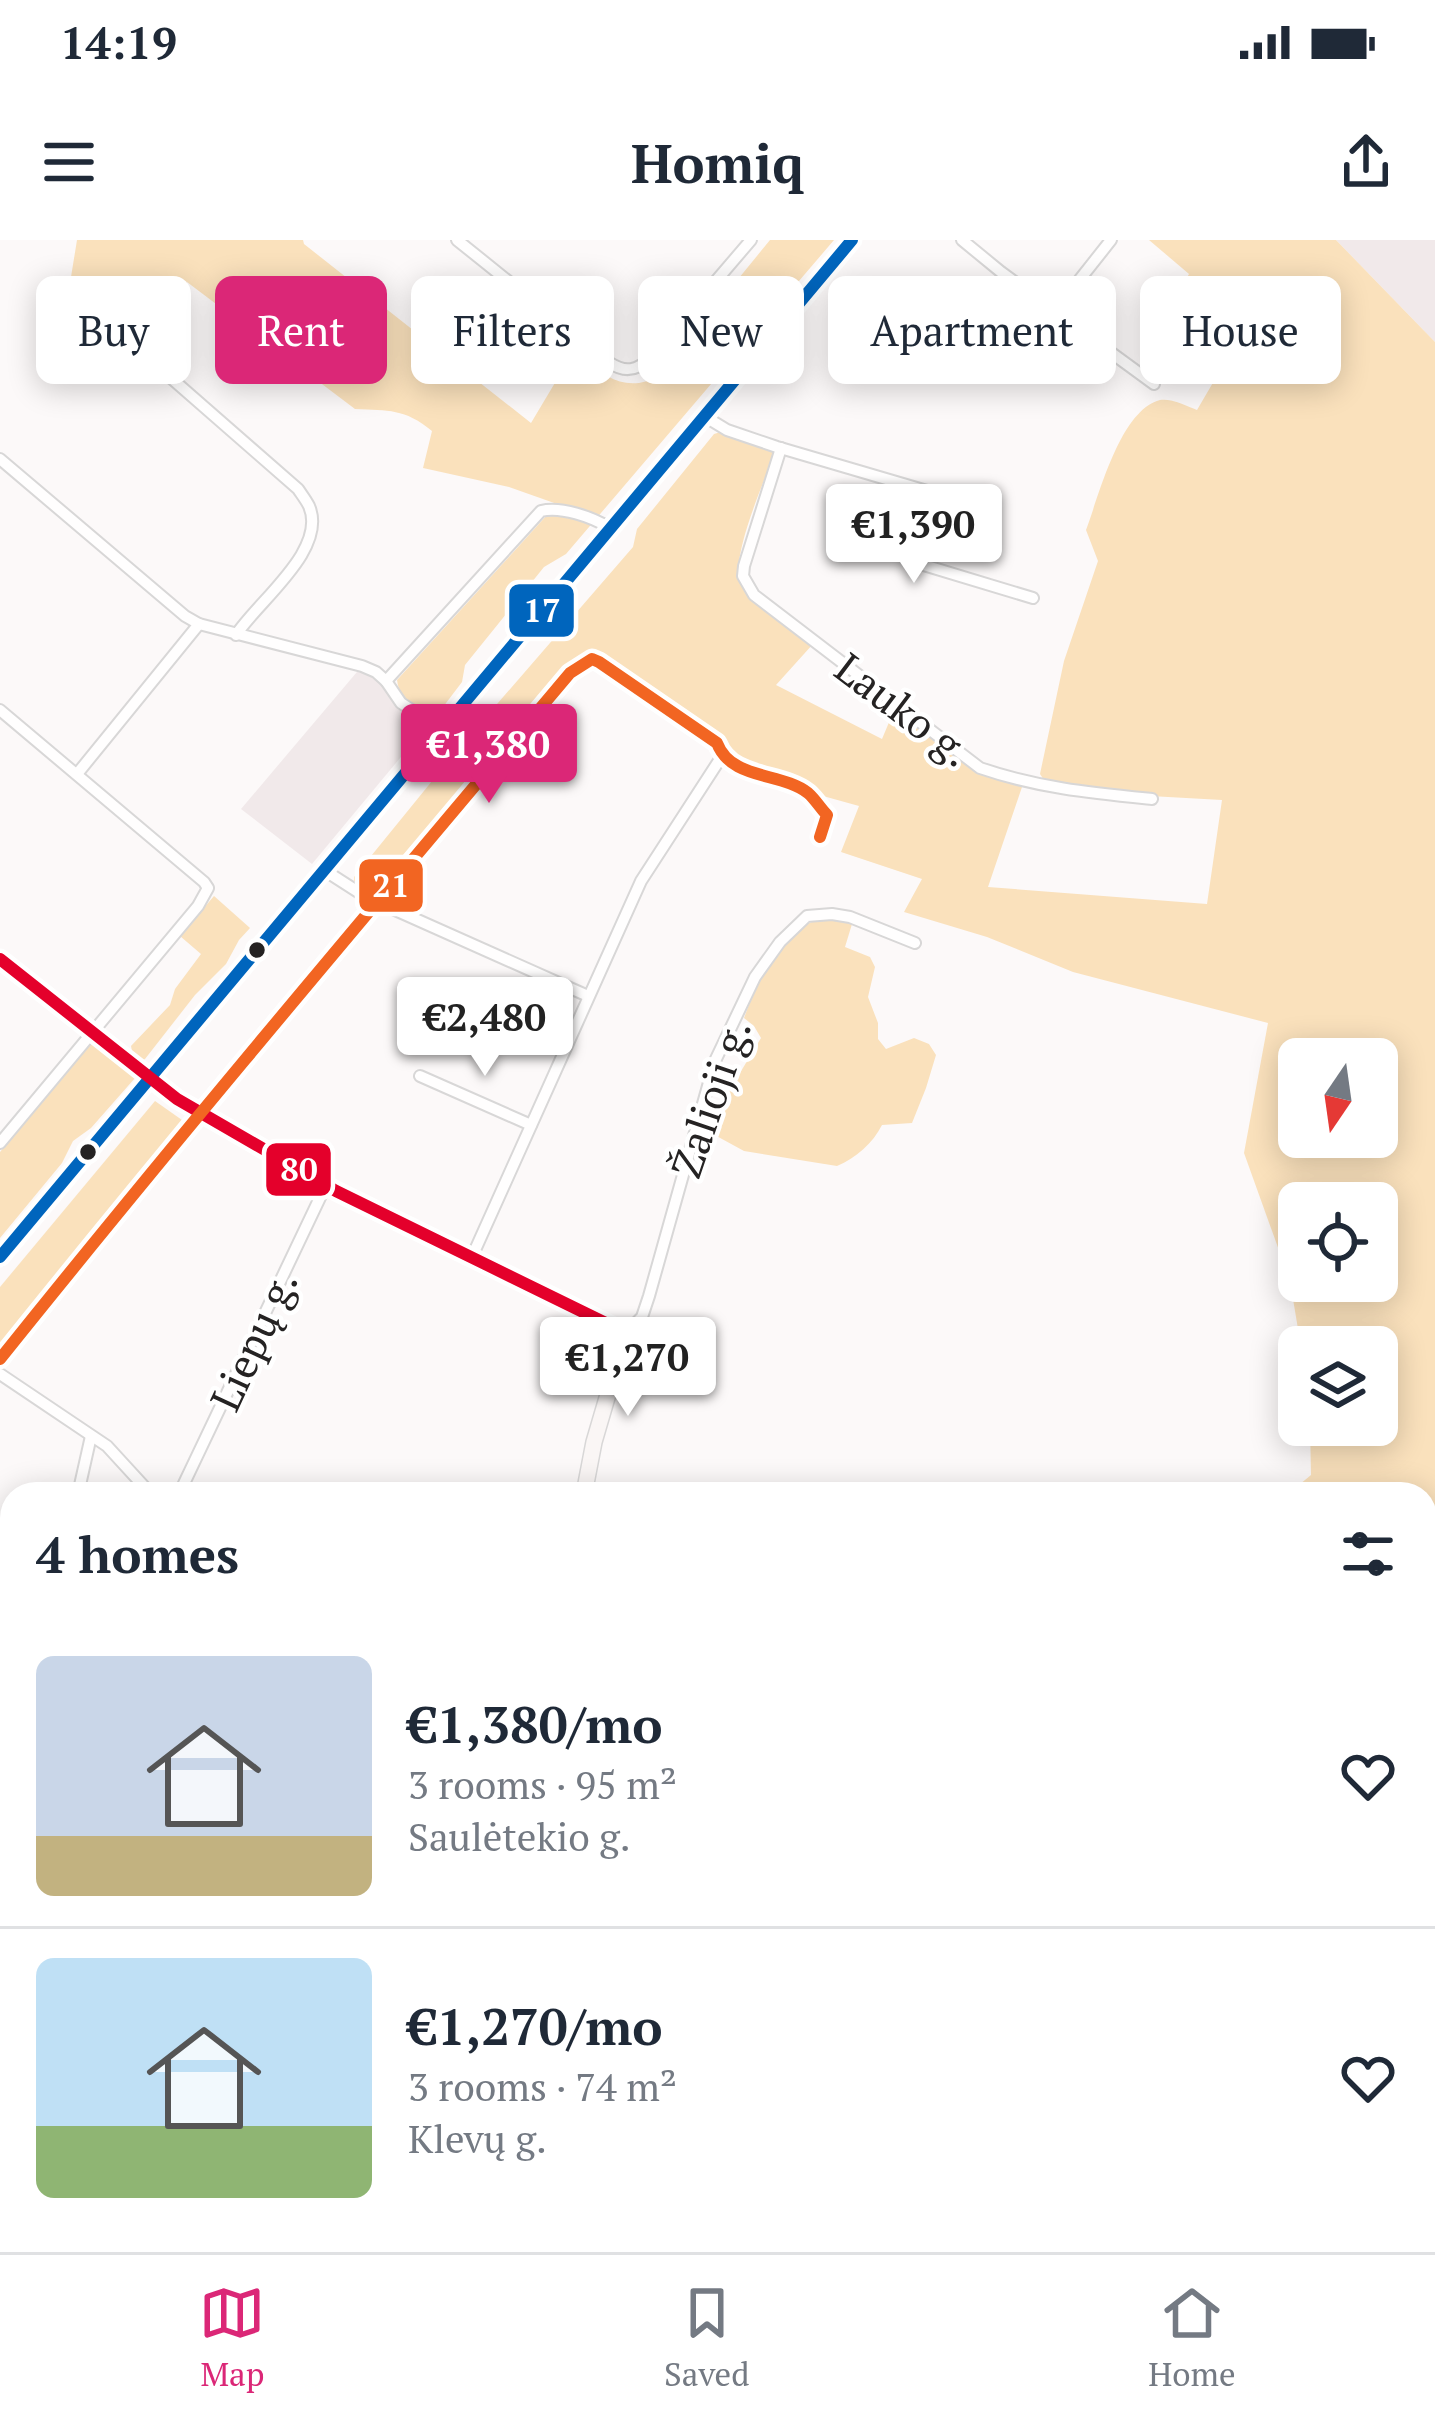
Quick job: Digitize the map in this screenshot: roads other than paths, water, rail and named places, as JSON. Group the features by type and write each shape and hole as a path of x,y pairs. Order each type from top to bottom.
{"main road":[{"path":"0,1257 852,240"},
{"path":"148,1078 326,1185 626,1333 586,1482"}],"street":[{"path":"458,240 610,363 626,370 650,358 751,240"},
{"path":"962,240 1008,276"},
{"path":"1082,276 1111,240"},
{"path":"178,384 298,490 310,508 313,530 304,554 236,635"},
{"path":"704,416 727,430 927,490 907,560 1033,598"},
{"name":"Lauko g.","path":"782,448 743,566 754,595 980,768 1022,783 1152,799"},
{"path":"0,459 185,616 236,635 376,672 401,703 441,729"},
{"path":"386,681 541,511 555,509 610,528"},
{"path":"77,774 199,624"},
{"path":"0,1359 376,902 570,674 592,659 718,743 722,756 806,791 827,815 820,837"},
{"path":"0,710 208,888 198,906 0,1143"},
{"path":"471,1259 641,881 722,756"},
{"path":"323,870 376,902 588,996"},
{"name":"Žalioji g.","path":"626,1333 641,1317 649,1296 722,1044 755,977 780,942 807,916 832,914 915,943"},
{"path":"0,959 148,1078"},
{"path":"420,1076 531,1125"},
{"name":"Liepų g.","path":"185,1482 326,1185"},
{"path":"0,1374 106,1446 140,1482"},
{"path":"81,1482 91,1436"}]}
